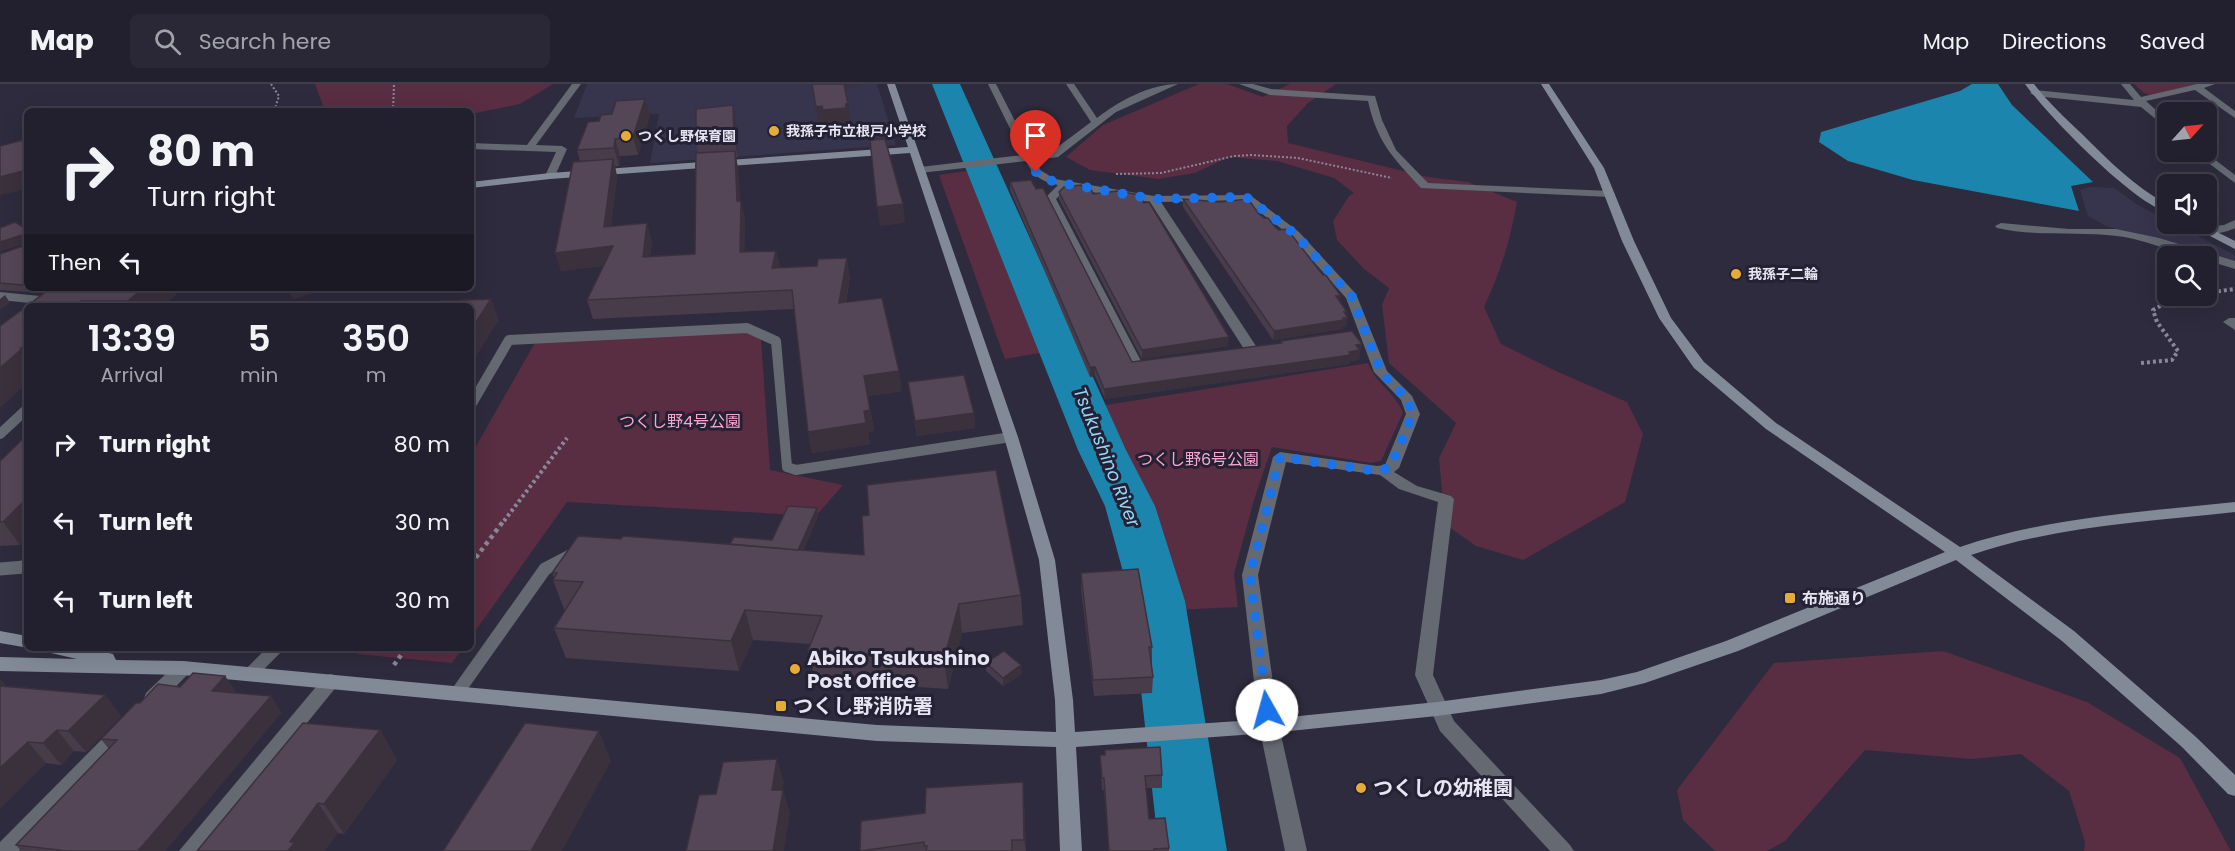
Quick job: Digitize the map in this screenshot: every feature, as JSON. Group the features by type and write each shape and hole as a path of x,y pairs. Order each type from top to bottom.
{"street":[{"path":"530,147 577,84"},
{"path":"891,84 1011,437 1047,560 1066,740 1071,851"},
{"path":"992,84 1036,172 1052,181 1154,199 1246,197 1295,234 1352,297 1360,333 1381,372 1407,399 1413,414 1390,468 1377,471 1280,457 1250,575 1269,726 1296,851"},
{"path":"1070,84 1095,122"},
{"path":"921,170 1054,155 1095,122 1131,100 1174,84"},
{"path":"1243,84 1270,92 1372,98 1377,120 1392,151 1425,186 1610,194"},
{"path":"1545,84 1599,168 1628,241 1665,318 1699,365 1771,426 1957,553 2100,663 2188,742 2235,788"},
{"path":"2125,84 2157,116"},
{"path":"2032,88 2141,102 2211,84"},
{"path":"2198,87 2235,115"},
{"path":"2032,88 2132,188 2157,203"},
{"path":"474,146 562,150 550,176"},
{"path":"474,185 550,176 913,150"},
{"path":"2212,162 2235,180"},
{"path":"1066,184 1050,198 1137,366 1160,362"},
{"path":"1154,199 1251,349"},
{"path":"2217,229 2227,228 2235,223"},
{"path":"2001,226 2069,232 2116,232 2155,240 2235,265"},
{"path":"2212,234 2235,246"},
{"path":"0,296 26,303"},
{"path":"1383,470 1393,482 1446,500 1424,675 1437,709 1447,726 1563,851"},
{"path":"0,664 132,665 183,668 877,733 1066,740 1269,726 1550,695 1639,678 1731,646 1957,553 2007,538 2080,524 2235,507"},
{"path":"0,637 24,641"},
{"path":"70,651 132,665"},
{"path":"5,851 183,668"},
{"path":"190,851 331,681"}],"lane":[{"path":"474,400 509,340 747,328 776,340 787,466 796,470 1011,437"},
{"path":"0,434 24,413"},
{"path":"457,693 545,569 579,552"},
{"path":"0,569 24,567"},
{"path":"250,674 273,651"}],"path":[{"path":"271,84 279,96 275,108"},
{"path":"393,108 394,84"},
{"path":"1112,174 1161,173 1234,156 1272,155 1320,162 1425,186"},
{"path":"2217,291 2235,289"},
{"path":"2140,363 2172,360 2178,351 2173,339 2155,322 2153,310 2160,306"},
{"path":"474,560 567,438"},
{"path":"394,665 404,651"}],"shaded area":[{"name":"我孫子市立根戸小学校","path":"587,84 877,84 896,145 650,163 659,114 574,118"},
{"path":"2091,187 2114,188 2157,215 2157,234 2194,234 2235,255 2235,262 2217,257 2217,246 2178,246 2106,226 2088,216 2080,190"}],"green space":[{"path":"315,84 553,84 520,104 474,113 474,108 324,108"},
{"path":"1199,84 1227,84 1263,97 1290,84 1336,84 1308,103 1287,126 1288,143 1428,177 1468,182 1517,202 1504,256 1484,307 1501,344 1627,402 1643,434 1625,502 1523,560 1476,546 1445,524 1439,458 1456,423 1389,363 1382,305 1389,288 1364,269 1337,240 1333,221 1349,196 1354,193 1334,178 1277,161 1229,157 1195,173 1158,179 1090,170 1066,157 1103,125"},
{"path":"2134,84 2198,84 2151,95 2144,93"},
{"path":"973,170 1046,352 1005,359 939,175"},
{"name":"つくし野4号公園","path":"743,332 761,339 770,470 843,485 816,516 567,502 474,633 474,450 536,341"},
{"name":"つくし野6号公園","path":"1368,363 1403,413 1381,461 1371,463 1272,447 1254,500 1234,574 1238,607 1173,610 1133,478 1100,406"},
{"path":"359,651 461,651 452,663 357,654"},
{"path":"1943,651 2087,702 2180,758 2231,851 2084,851 2085,842 2069,791 2021,754 1972,759 1865,750 1785,841 1767,851 1715,851 1683,820 1677,790 1774,663"}],"water":[{"path":"1972,84 1998,84 2012,105 2093,182 2071,186 2079,211 1913,180 1848,161 1819,142 1821,132 1960,91"}],"building":[{"path":"812,84 844,84 848,104 846,108 823,110 822,106 816,107"},
{"path":"645,99 633,137 615,139 614,148 577,150 588,122 599,121 601,115 612,114 616,101"},
{"path":"733,105 734,139 696,142 696,109"},
{"path":"885,139 903,204 877,207 870,140"},
{"path":"24,140 24,171 0,177 0,146"},
{"path":"735,151 737,201 741,201 740,252 776,251 772,268 817,266 818,259 847,258 839,303 882,298 899,371 864,376 870,410 864,411 866,423 808,432 792,290 587,300 613,246 555,253 573,162 613,159 604,227 647,223 643,257 695,254 696,153"},
{"path":"1031,180 1036,189 1043,188 1132,362 1282,343 1281,341 1352,331 1362,344 1356,345 1360,350 1349,352 1351,355 1104,389 1095,367 1090,367 1010,182"},
{"path":"1081,185 1085,190 1091,189 1093,194 1117,191 1140,195 1144,203 1149,202 1229,337 1142,350 1059,192 1064,187"},
{"path":"1183,199 1220,202 1248,199 1259,214 1268,218 1275,227 1279,230 1287,229 1323,275 1325,274 1341,296 1336,296 1347,312 1344,312 1348,318 1274,331"},
{"path":"15,222 24,227 24,236 0,242 0,228"},
{"path":"24,242 24,283 0,283 0,254 23,246"},
{"path":"47,291 140,291 128,301 31,303"},
{"path":"491,299 474,325 474,303 437,303 439,301"},
{"path":"24,308 24,346 21,348 23,348 0,368 0,326"},
{"path":"964,375 974,413 915,421 908,382"},
{"path":"24,438 24,501 3,522 0,522 0,461"},
{"path":"996,470 1021,595 959,604 944,659 808,650 822,616 745,610 731,641 554,628 583,582 553,580 557,573 552,573 578,536 621,539 623,536 864,555 862,516 869,515 867,485"},
{"path":"788,506 817,508 798,550 730,544 734,537 772,540"},
{"path":"1138,569 1152,647 1149,647 1153,677 1093,680 1081,573"},
{"path":"1004,651 1021,665 1003,678 986,663"},
{"path":"193,673 225,676 212,691 271,696 138,851 67,851 16,845 117,740 101,739 136,703 140,703 158,684 180,687"},
{"path":"0,686 105,695 68,731 57,730 43,743 28,742 0,768"},
{"path":"303,723 380,730 324,804 318,803 290,842 295,842 288,851 197,851"},
{"path":"525,723 599,731 531,851 443,851"},
{"path":"1160,747 1162,775 1145,776 1149,819 1165,818 1169,848 1154,849 1154,851 1109,851 1104,778 1102,778 1100,755 1105,755 1105,750"},
{"path":"777,759 772,790 783,790 773,851 686,851 699,795 716,794 723,762"},
{"path":"1023,782 1024,840 1012,840 1012,851 926,851 927,846 924,846 924,842 860,851 861,821 925,813 926,788"}],"waterway":[{"name":"Tsukushino River","path":"946,84 1102,450 1130,506 1158,601 1193,851"}],"place":[{"name":"我孫子市立根戸小学校","path":"774,131"},
{"name":"つくし野保育園","path":"626,136"},
{"name":"我孫子二輪","path":"1736,274"},
{"name":"布施通り","path":"1790,598"},
{"name":"Abiko Tsukushino Post Office","path":"795,669"},
{"name":"つくし野消防署","path":"781,706"},
{"name":"つくしの幼稚園","path":"1361,788"}],"route":[{"path":"1036,172 1052,181 1154,199 1210,200 1246,197 1295,234 1352,297 1381,372 1410,405 1413,414 1390,468 1377,471 1280,457 1250,575 1267,710"}]}
